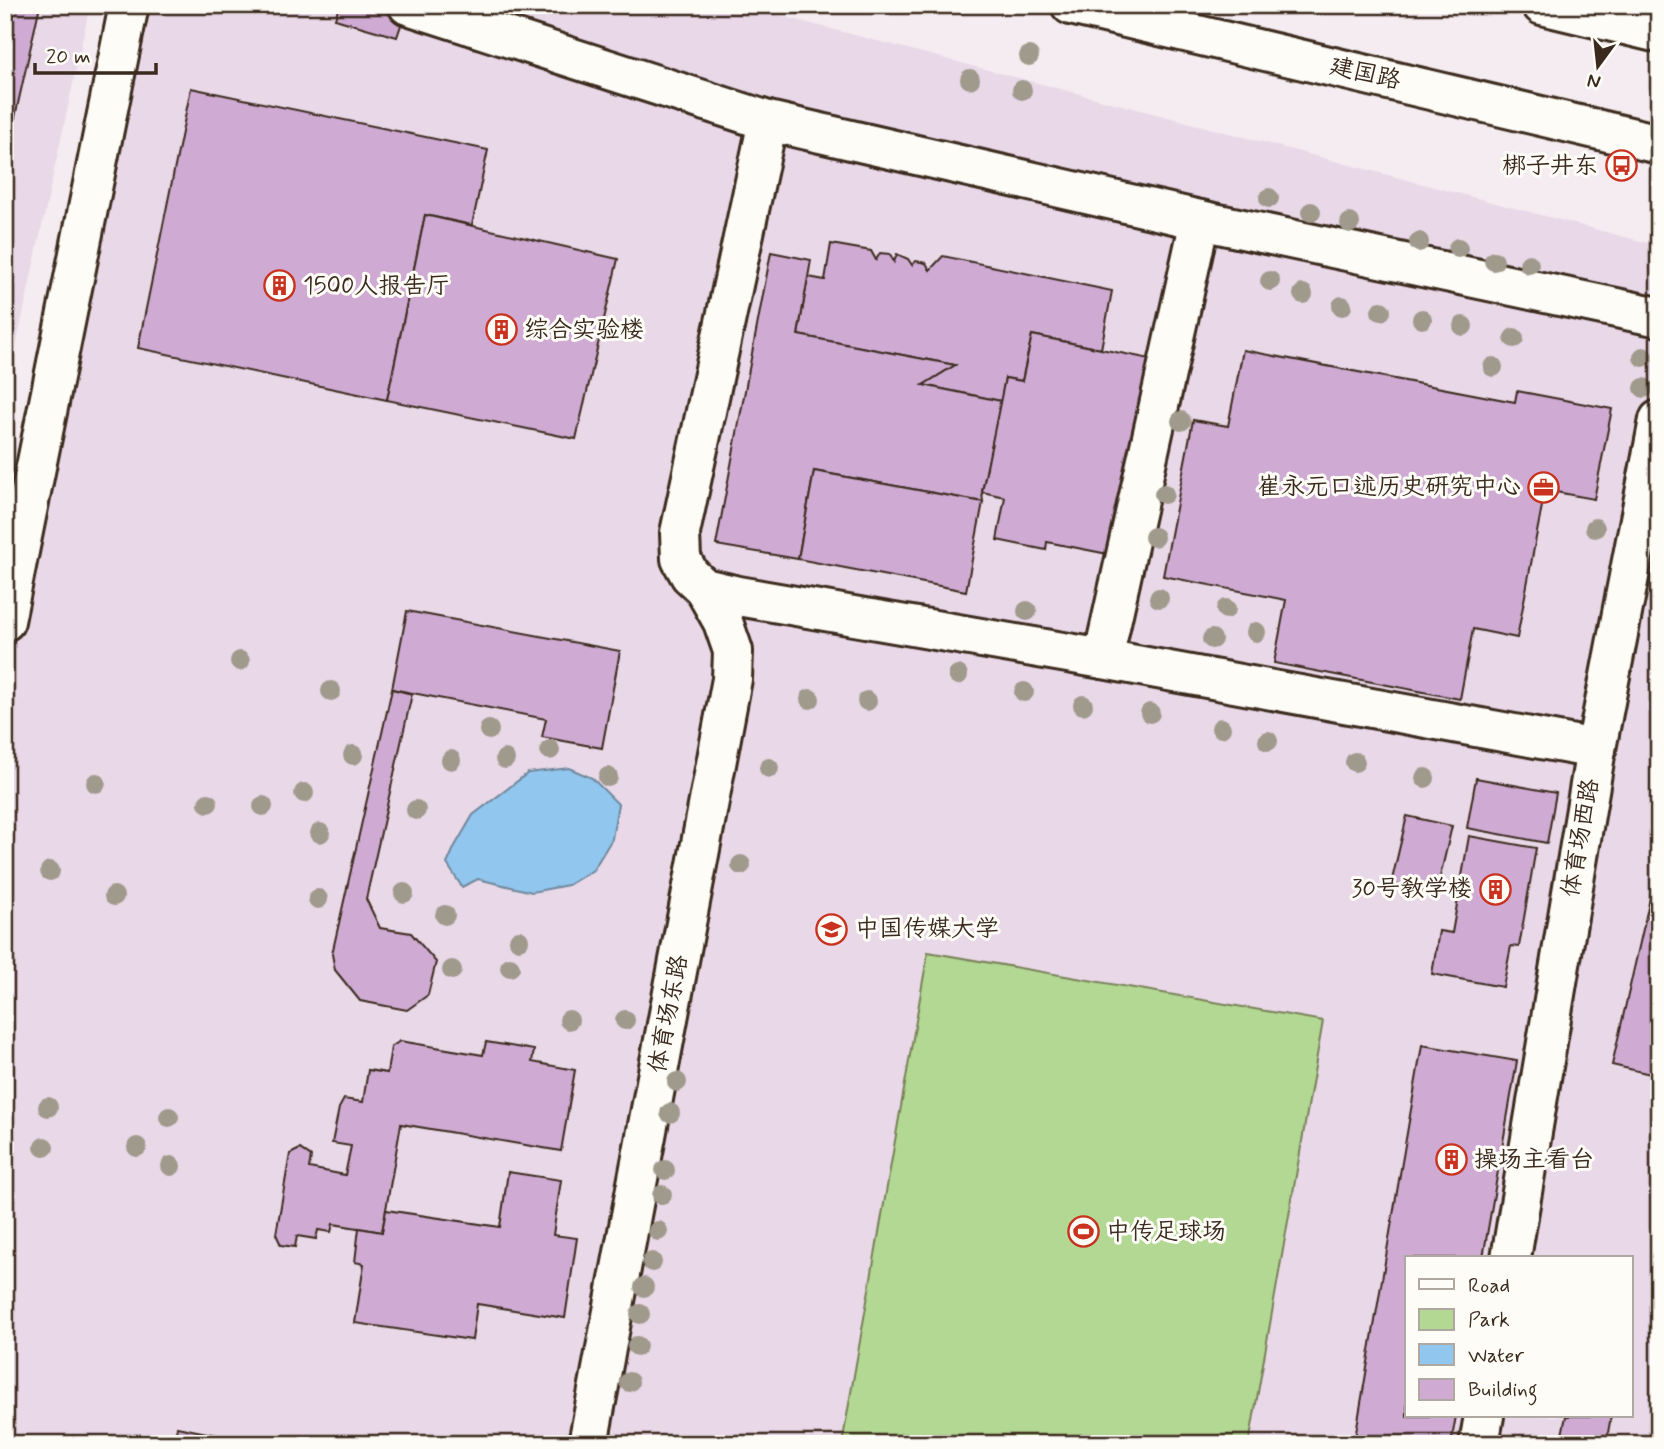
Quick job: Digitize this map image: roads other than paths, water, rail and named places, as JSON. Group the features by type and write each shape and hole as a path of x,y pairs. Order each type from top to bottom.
{"main road":[{"path":"5,621 129,5"},
{"path":"408,5 768,121 1200,220 1659,317"},
{"name":"建国路","path":"1071,5 1659,144"},
{"path":"1542,5 1659,33"},
{"name":"体育场东路","path":"588,1444 732,679 733,651 723,622 704,589 690,575 681,559 680,534 768,121"},
{"path":"1103,659 1200,220"},
{"name":"体育场西路","path":"1511,1256 1596,749 1659,420"},
{"path":"704,589 1596,749"},
{"path":"1479,1444 1484,1418"}],"water":[{"path":"569,768 592,778 618,804 612,839 593,870 568,885 532,892 478,879 462,887 447,864 473,815 528,773"}],"place":[{"name":"梆子井东","path":"1621,166"},
{"name":"1500人报告厅","path":"280,286"},
{"name":"综合实验楼","path":"501,330"},
{"name":"崔永元口述历史研究中心","path":"1544,487"},
{"name":"30号教学楼","path":"1495,889"},
{"name":"中国传媒大学","path":"832,929"},
{"name":"操场主看台","path":"1451,1160"},
{"name":"中传足球场","path":"1083,1232"}]}
